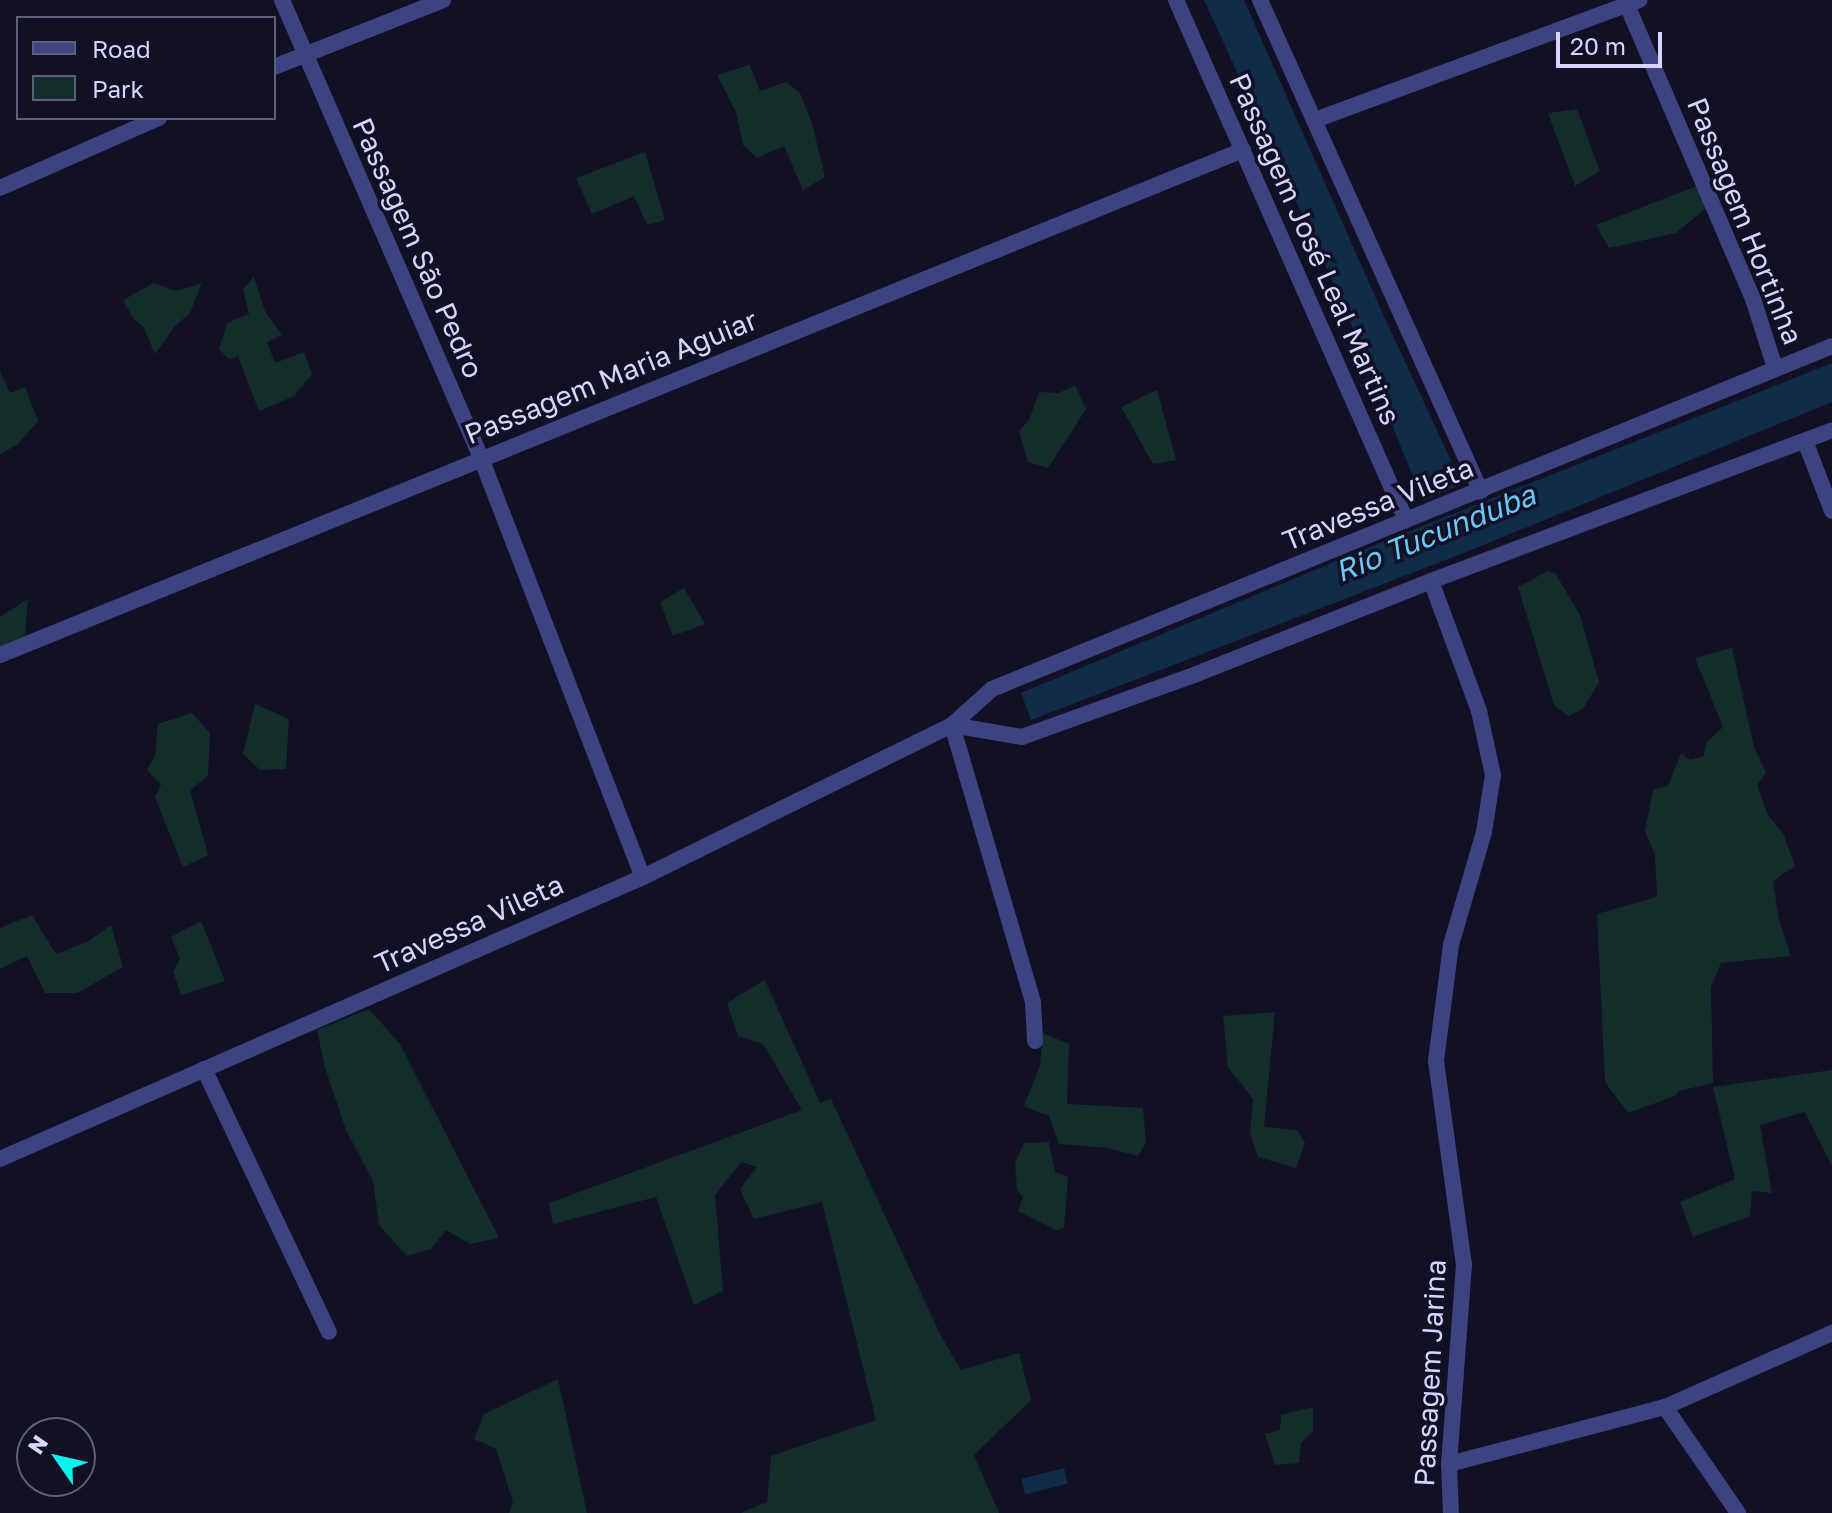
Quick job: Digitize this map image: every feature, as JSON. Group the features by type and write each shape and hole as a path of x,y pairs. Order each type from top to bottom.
{"street":[{"name":"Passagem São Pedro","path":"282,0 481,458 643,877"},
{"path":"276,66 443,0"},
{"name":"Passagem José Leal Martins","path":"1176,0 1406,520"},
{"name":"Passagem José Leal Martins","path":"1260,0 1481,492"},
{"path":"1315,120 1633,2"},
{"name":"Passagem Hortinha","path":"1633,2 1754,302 1775,368"},
{"path":"0,188 154,120"},
{"name":"Passagem Maria Aguiar","path":"0,655 1243,150"},
{"name":"Travessa Vileta","path":"0,1159 643,877 952,725 992,689 1481,492 1832,346"},
{"path":"1035,1041 1033,1002 952,725 1022,737 1189,677 1431,581 1832,430"},
{"path":"1805,441 1832,511"},
{"name":"Passagem Jarina","path":"1431,581 1479,711 1493,775 1484,832 1451,945 1436,1061 1464,1265 1449,1464 1451,1513"},
{"path":"204,1069 329,1332"},
{"path":"1449,1464 1665,1407 1832,1333"},
{"path":"1665,1407 1738,1513"}],"green space":[{"path":"750,65 760,91 786,82 800,93 812,123 825,177 803,190 784,146 757,158 743,145 736,112 717,75"},
{"path":"1577,109 1600,171 1575,186 1548,113"},
{"path":"645,152 665,220 647,225 634,196 592,214 576,178"},
{"path":"1697,186 1707,207 1676,233 1609,248 1596,225"},
{"path":"254,277 265,311 282,335 267,342 275,363 304,352 312,374 294,396 259,411 238,356 229,359 219,349 227,323 249,314 243,289"},
{"path":"154,283 176,291 202,283 190,313 175,326 155,354 143,326 134,320 123,300"},
{"path":"0,371 10,393 25,387 38,421 18,444 0,454"},
{"path":"1075,385 1086,409 1048,468 1028,462 1019,431 1029,420 1039,392 1059,393"},
{"path":"1157,390 1176,460 1153,464 1121,407"},
{"path":"1548,571 1555,573 1580,615 1599,682 1583,709 1568,716 1554,705 1518,587"},
{"path":"684,588 705,624 673,636 660,602"},
{"path":"28,599 25,636 0,646 0,617"},
{"path":"1732,648 1754,747 1766,773 1757,785 1767,813 1784,835 1795,866 1773,881 1779,920 1791,956 1721,963 1711,987 1713,1083 1679,1091 1675,1096 1628,1113 1605,1082 1597,914 1657,897 1655,855 1645,831 1653,790 1668,786 1681,753 1690,760 1704,756 1706,743 1723,727 1695,658"},
{"path":"255,704 289,719 286,769 260,770 243,754"},
{"path":"192,713 210,733 208,776 190,790 208,855 183,867 155,797 161,785 147,770 155,756 158,724"},
{"path":"32,915 56,954 87,942 111,925 123,967 77,993 45,993 27,956 0,969 0,928"},
{"path":"201,921 225,981 181,995 173,972 180,959 171,937"},
{"path":"765,980 820,1103 831,1099 941,1336 961,1370 1019,1353 1031,1400 974,1455 999,1513 741,1513 767,1502 771,1456 876,1420 822,1202 754,1219 740,1189 757,1167 741,1162 715,1195 723,1291 694,1305 656,1197 553,1224 549,1203 802,1110 763,1044 738,1036 727,1003"},
{"path":"369,1009 400,1044 499,1238 470,1244 446,1230 431,1249 407,1256 379,1225 373,1181 346,1130 325,1068 317,1030"},
{"path":"1275,1012 1264,1127 1297,1130 1305,1143 1296,1168 1258,1157 1250,1133 1253,1099 1228,1067 1223,1016"},
{"path":"1043,1033 1069,1044 1067,1104 1143,1108 1146,1143 1138,1156 1108,1148 1059,1144 1049,1116 1024,1106 1040,1065"},
{"path":"1832,1070 1832,1166 1805,1112 1760,1125 1772,1193 1752,1191 1750,1216 1693,1237 1680,1202 1735,1179 1713,1087"},
{"path":"1049,1142 1055,1172 1068,1177 1064,1228 1056,1230 1018,1211 1023,1197 1017,1190 1015,1163 1024,1143"},
{"path":"558,1379 587,1513 509,1513 513,1502 496,1449 474,1439 484,1414"},
{"path":"1313,1407 1313,1431 1301,1443 1299,1463 1275,1465 1265,1434 1280,1430 1281,1415"}],"water":[{"path":"1204,0 1244,0 1462,484 1423,501 1339,295"},
{"name":"Rio Tucunduba","path":"1832,363 1832,402 1469,551 1031,720 1021,693 1370,547"},
{"path":"1064,1468 1068,1484 1025,1494 1021,1479"}]}
